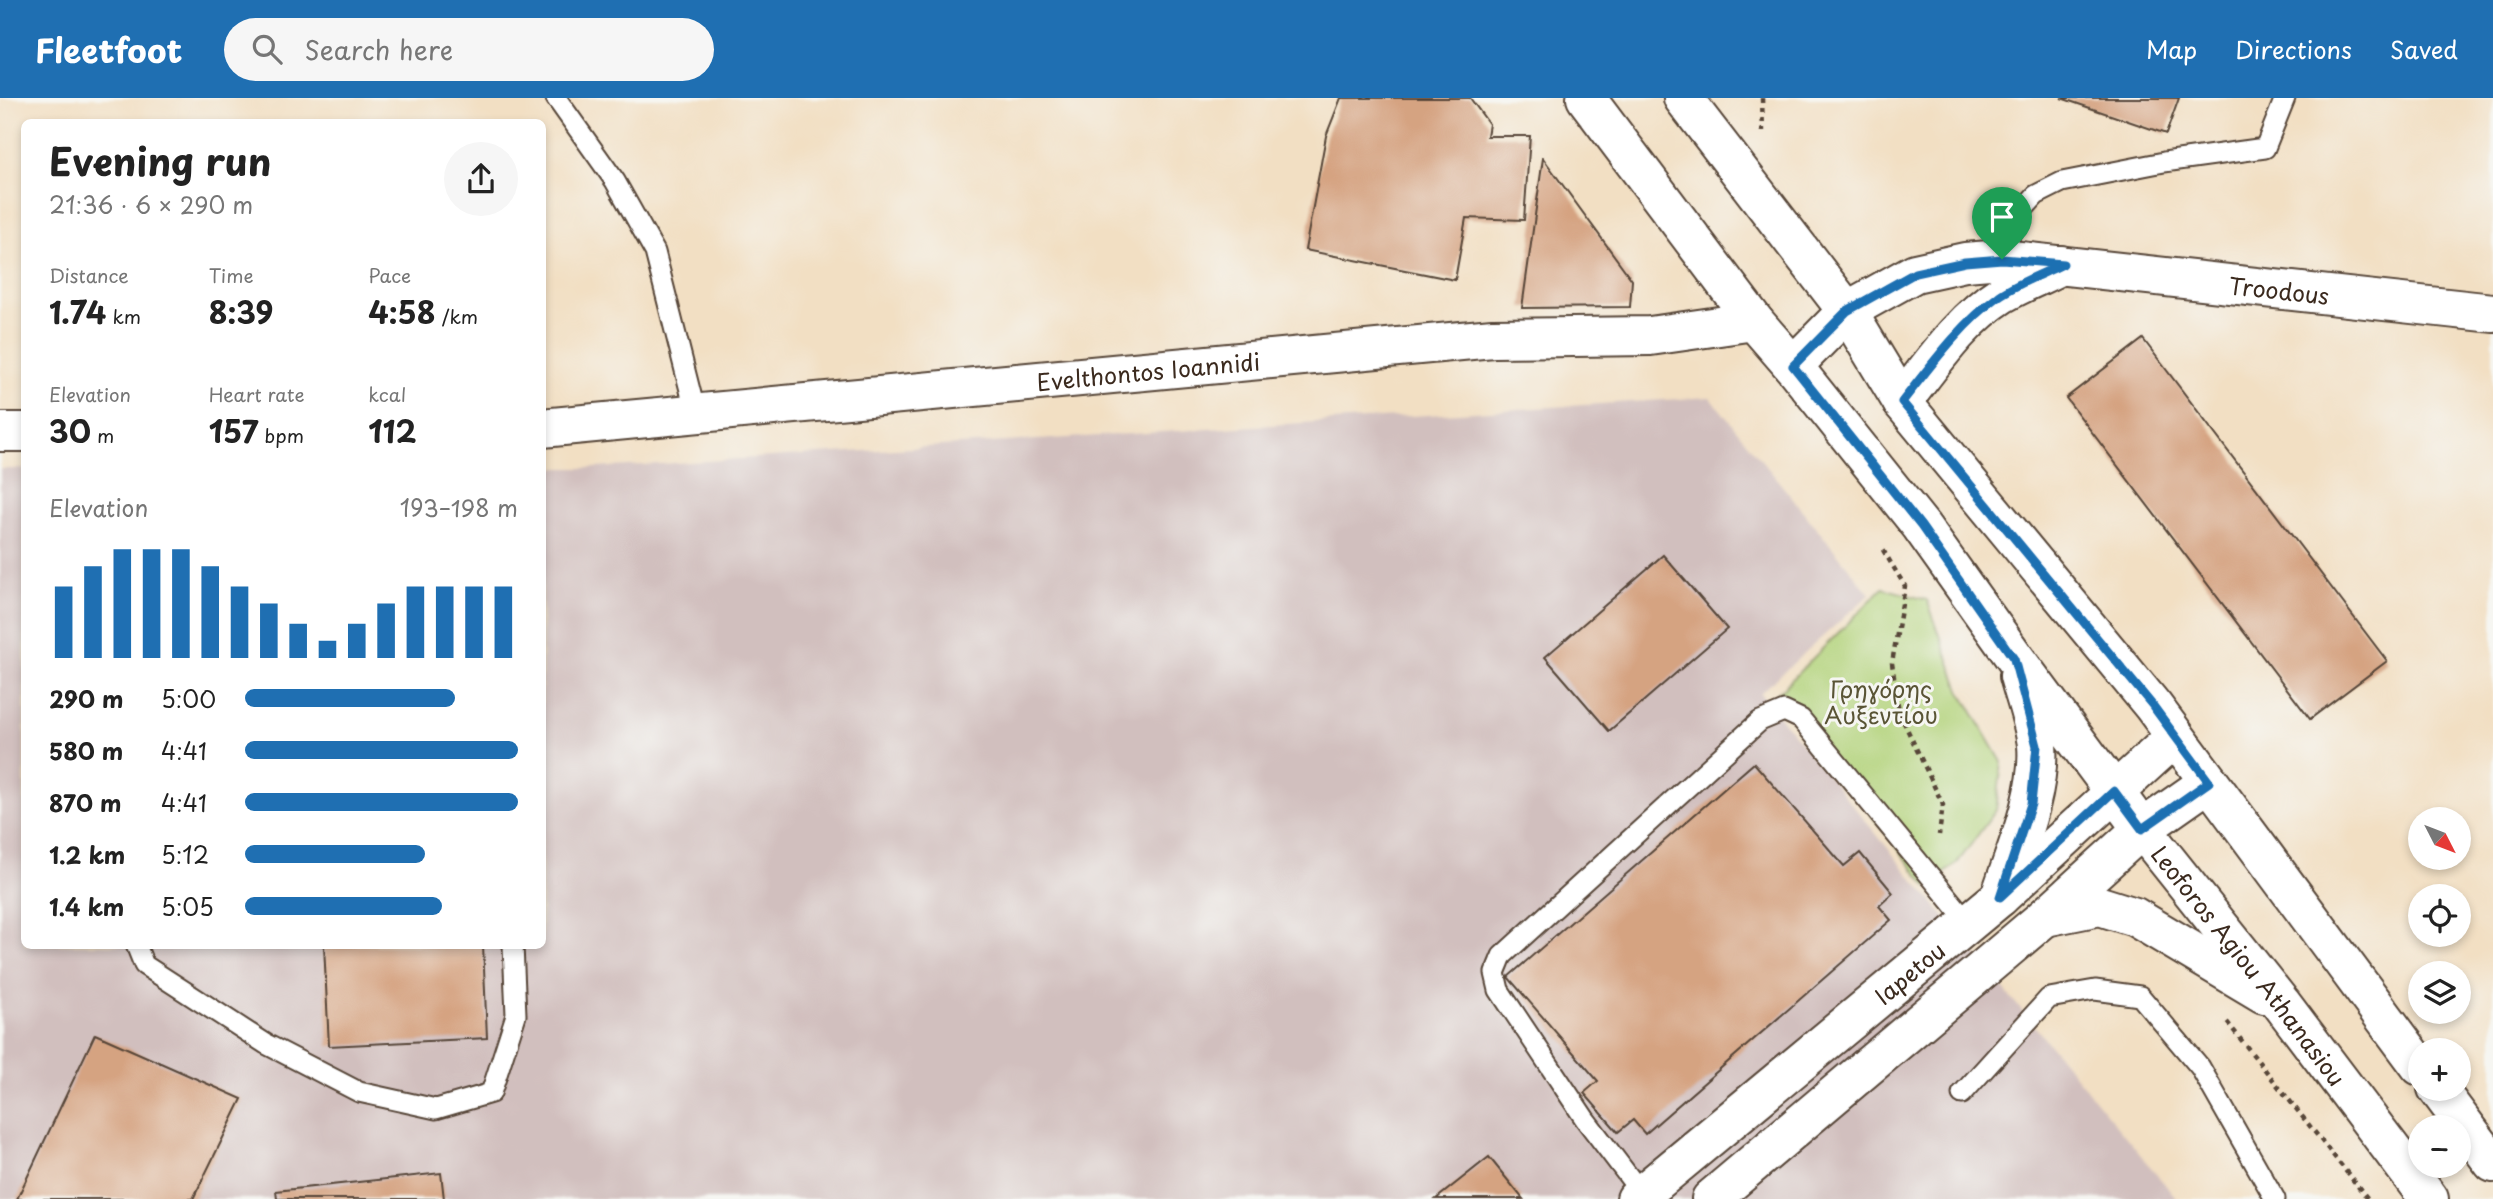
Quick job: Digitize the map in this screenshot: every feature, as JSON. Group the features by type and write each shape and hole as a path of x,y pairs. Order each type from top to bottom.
{"street":[{"name":"Leoforos Agiou Athanasiou","path":"1586,98 1754,321 1921,526 2014,659 2142,829 2281,1003 2429,1199"},
{"path":"1683,98 1847,311 1902,402 2153,706 2408,1050"},
{"name":"Troodous","path":"1793,366 1847,311 1915,273 1965,262 2002,259 2493,313"},
{"path":"1902,402 1949,342 1976,314 2002,294 2063,264"},
{"name":"Evelthontos Ioannidi","path":"546,428 1493,338 1650,337 1754,321"},
{"path":"0,432 21,432"},
{"path":"2000,897 2031,804 2037,746 2014,659"},
{"name":"Iapetou","path":"1639,1196 2000,897 2175,737"},
{"name":"Iapetou","path":"1711,1199 2045,917 2142,829 2209,782"},
{"path":"2045,917 2100,906 2122,911 2281,1003"},
{"path":"2447,1101 2493,1163"}],"lane":[{"path":"556,98 615,181 655,251 696,414"},
{"path":"2002,259 2016,217 2036,195 2062,182 2164,162 2265,148 2285,98"},
{"path":"1639,1196 1506,1001 1499,990 1495,973 1502,956 1760,721 1784,711 1801,719 1968,922"},
{"path":"138,949 144,965 266,1044 359,1092 436,1109 491,1093 516,1015 513,949"},
{"path":"1962,1094 2049,998 2095,990 2140,996 2200,1067 2276,1199"}],"path":[{"path":"1762,98 1763,139"},
{"path":"1880,546 1905,586 1892,663 1899,712 1943,805 1939,839"}],"shaded area":[{"path":"1710,397 1870,594 1760,693 2177,1199 0,1199 0,469 21,469 21,949 546,949 546,468 597,468"}],"green space":[{"name":"Γρηγόρης Αυξεντίου","path":"1883,588 1927,600 1961,692 2002,762 1996,810 1958,862 1928,887 1777,694"}],"building":[{"path":"1341,98 1470,98 1489,124 1487,136 1530,136 1524,220 1466,218 1455,280 1305,250 1326,136"},
{"path":"2061,98 2179,98 2166,134"},
{"path":"1543,158 1632,280 1630,307 1522,308"},
{"path":"2143,339 2387,661 2310,719 2066,398"},
{"path":"1663,555 1727,629 1609,731 1545,657"},
{"path":"1754,763 1844,866 1860,853 1893,893 1879,906 1891,920 1645,1134 1633,1120 1618,1132 1584,1093 1598,1081 1508,977"},
{"path":"324,949 483,949 487,1038 329,1046"},
{"path":"95,1034 242,1099 193,1199 17,1199"},
{"path":"1489,1157 1523,1199 1436,1199"},
{"path":"441,1173 444,1199 277,1199 276,1191"}],"route":[{"path":"2002,259 2063,264 2002,294 1976,314 1949,342 1902,402 2153,706 2209,782 2142,829 2114,791 2000,897 2031,804 2037,746 2014,659 1921,526 1793,366 1847,311 1915,273 1965,262 2002,259"}]}
